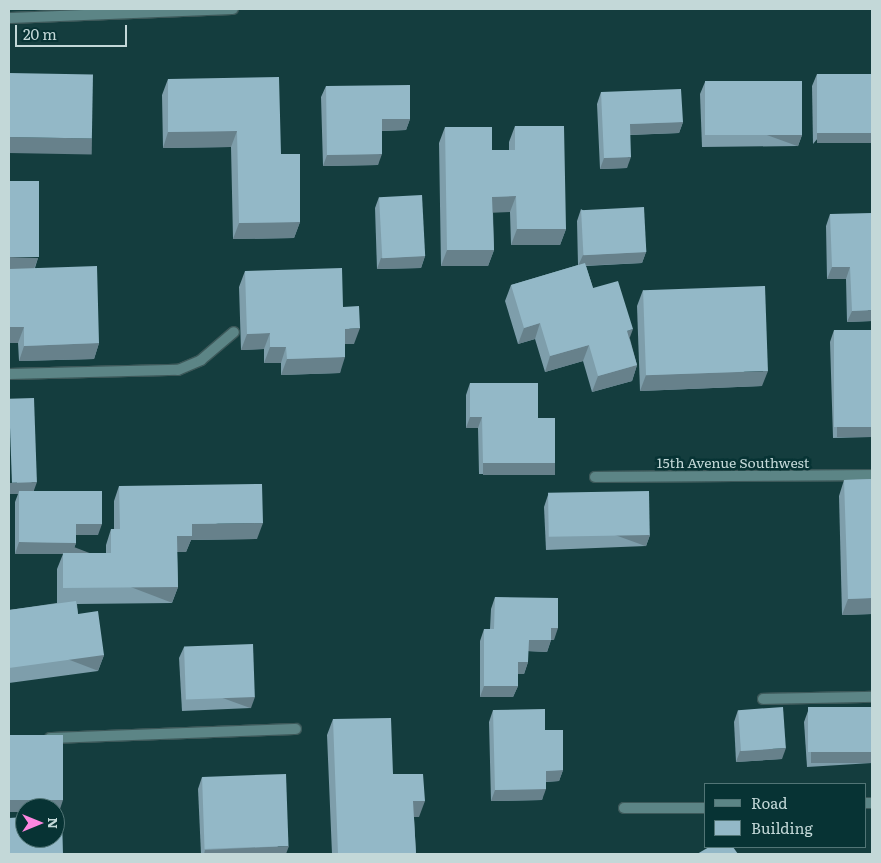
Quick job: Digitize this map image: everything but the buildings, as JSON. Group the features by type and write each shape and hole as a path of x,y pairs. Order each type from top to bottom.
{"street":[{"path":"9,18 234,9"},
{"path":"9,374 178,370 201,360 234,332"},
{"name":"15th Avenue Southwest","path":"595,477 872,475"},
{"path":"763,699 872,698"},
{"path":"38,739 296,729"},
{"path":"624,808 704,808"}]}
